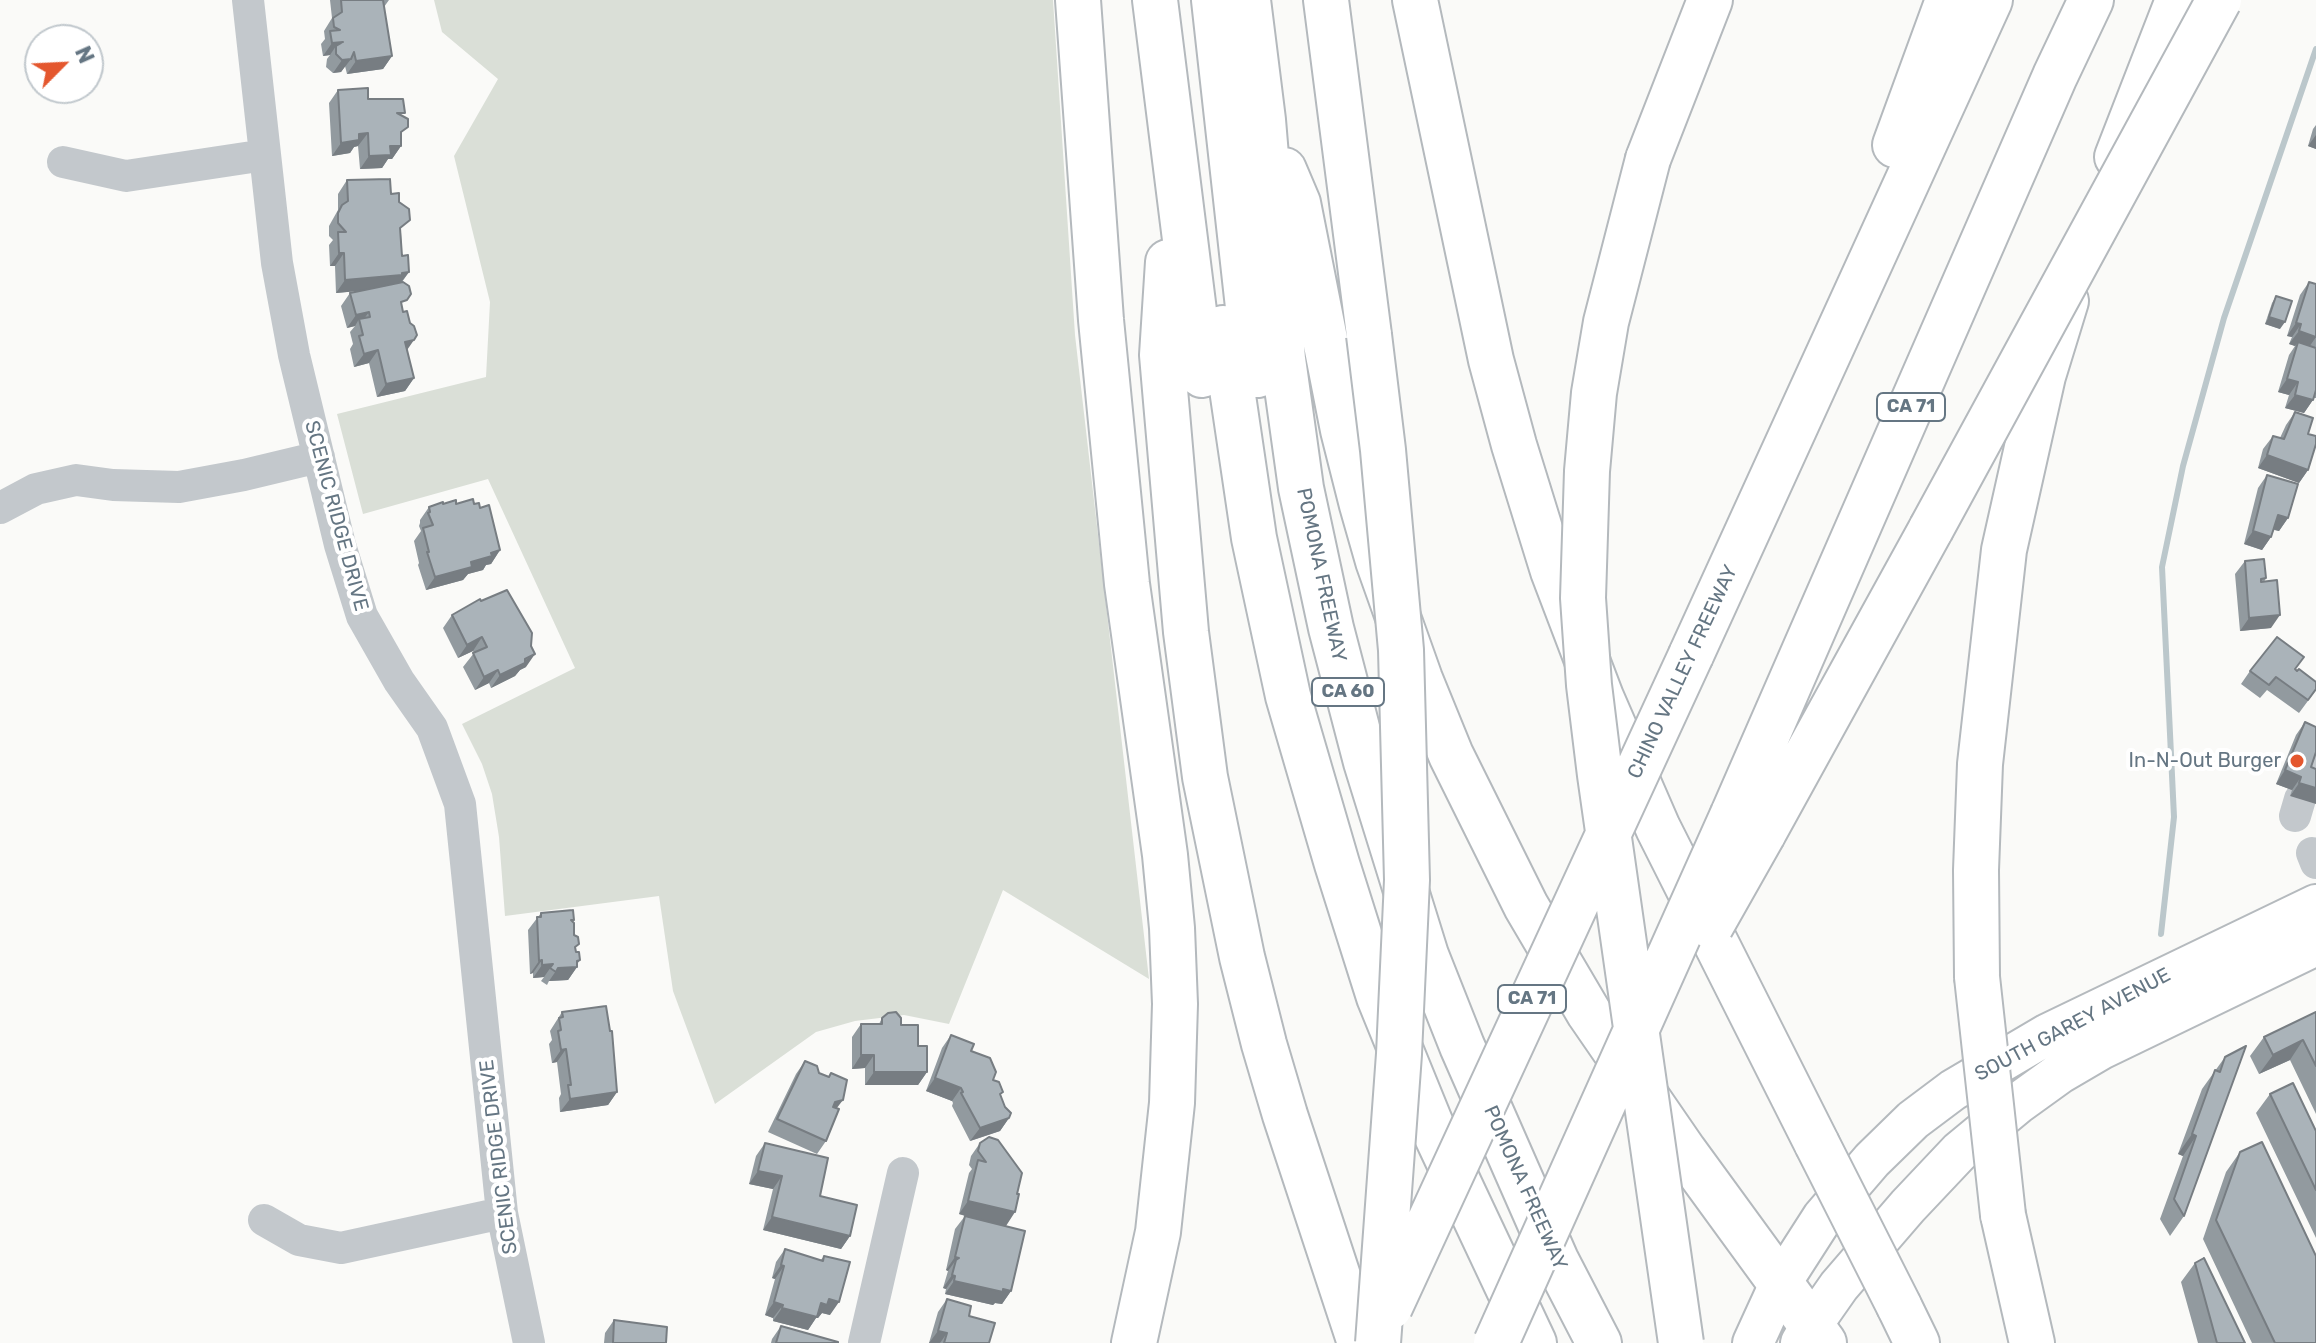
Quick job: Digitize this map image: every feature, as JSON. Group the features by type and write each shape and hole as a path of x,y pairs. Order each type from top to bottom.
{"highway":[{"path":"1078,0 1101,320 1124,553 1172,928 1175,1004 1172,1103 1158,1232 1134,1343"},
{"path":"1155,0 1200,361 1222,501 1265,702 1299,831 1337,947 1380,1062 1471,1271 1507,1343"},
{"path":"1184,0 1230,387 1254,538 1288,696 1379,997 1430,1122 1534,1343"},
{"path":"1214,0 1249,316 1276,494 1303,627 1387,922 1457,1102 1569,1343"},
{"name":"POMONA FREEWAY","path":"1248,0 1263,120 1283,359 1301,488 1331,628 1366,762 1426,955 1462,1046 1556,1260 1599,1343"},
{"path":"1326,0 1385,465 1401,650 1407,880 1399,1054 1376,1343"},
{"path":"1415,0 1491,360 1553,571 1601,697 1658,828 1908,1325"},
{"path":"1681,1343 1600,775 1583,598 1587,471 1594,393 1606,322 1648,159 1710,0"},
{"path":"1782,451 1948,0"},
{"name":"CHINO VALLEY FREEWAY","path":"1376,1343 1990,0"},
{"name":"CA 71","path":"1748,824 2055,76 2091,0"},
{"path":"2032,1343 2003,1215 1977,977 1976,870 1980,764 1990,657 2010,521 2043,376 2108,180 2178,0"},
{"path":"1496,1343 1611,1088 1663,1009 1748,824 1931,529 2219,0"},
{"path":"1263,120 1298,203 1343,430 1378,561 1451,755 1526,906 1589,1013 1780,1284 1812,1337"},
{"path":"1174,160 1162,355 1186,632 1205,777 1235,927 1264,1044 1360,1343"}],"main road":[{"name":"SOUTH GAREY AVENUE","path":"1753,1343 1780,1284 1823,1217 1872,1160 1913,1120 1953,1090 2048,1034 2316,905"},
{"name":"SOUTH GAREY AVENUE","path":"1812,1337 1839,1286 1908,1206 1959,1152 2017,1104 2101,1049 2313,954"}],"street":[{"name":"SCENIC RIDGE DRIVE","path":"248,0 277,263 294,355 340,545 362,616 399,681 432,728 460,804 502,1213 529,1343"},
{"path":"63,162 126,176 265,155"},
{"path":"0,508 36,489 76,480 113,485 179,487 319,457"},
{"path":"864,1343 903,1173"},
{"path":"264,1220 299,1240 341,1248 502,1213"}],"shaded area":[{"path":"434,0 1053,0 1075,335 1149,979 1003,890 949,1024 904,1015 855,1021 816,1032 715,1104 673,991 659,896 505,916 499,837 492,794 482,764 462,724 575,668 488,479 363,514 337,414 486,377 490,302 454,156 498,79 442,32"}],"building":[{"path":"341,0 383,0 392,56 356,61 354,52 351,59 342,60 336,54 336,46 343,42 332,43 330,31 340,30 334,27 333,18 342,12"},
{"path":"368,88 368,99 403,99 405,113 397,113 408,119 408,127 401,132 401,146 390,146 391,155 369,156 368,133 359,134 359,140 341,143 338,90"},
{"path":"390,179 391,194 399,193 399,202 409,209 410,220 400,228 402,256 408,255 409,272 345,280 344,253 339,253 338,232 346,232 338,223 338,213 348,201 347,180"},
{"path":"403,282 409,286 411,294 401,302 403,312 407,311 417,335 414,340 405,342 414,378 386,384 378,350 364,354 359,336 363,335 359,319 370,317 369,312 356,315 350,293"},
{"path":"2309,282 2316,284 2316,337 2299,331 2301,324 2296,323"},
{"path":"2276,296 2292,301 2285,322 2269,317"},
{"path":"2298,342 2316,348 2316,390 2313,400 2295,395 2298,382 2287,379"},
{"path":"2295,412 2313,418 2308,434 2316,436 2316,444 2308,470 2267,455 2273,436 2284,439"},
{"path":"2267,475 2298,484 2288,518 2278,515 2271,537 2253,531"},
{"path":"473,499 480,508 489,505 500,550 491,553 492,556 471,562 472,567 435,577 423,528 433,525 429,507 443,502 456,500 456,504"},
{"path":"2264,559 2266,578 2261,582 2277,580 2280,615 2249,618 2245,561"},
{"path":"507,590 532,633 531,646 535,654 525,659 525,663 500,675 498,670 484,677 473,653 487,647 482,637 467,645 452,615 480,599"},
{"path":"2277,637 2304,657 2295,669 2316,682 2316,689 2308,700 2276,677 2269,685 2250,671"},
{"path":"2305,722 2316,727 2316,752 2311,767 2316,769 2316,788 2299,783 2301,777 2285,770"},
{"path":"573,910 574,920 571,920 574,935 578,937 579,944 575,947 580,960 577,967 558,968 556,972 550,968 553,964 542,965 542,960 539,961 537,917 541,917 541,913"},
{"path":"606,1006 612,1031 617,1092 570,1099 568,1085 571,1085 566,1049 561,1050 559,1018 563,1017 562,1012"},
{"path":"896,1012 901,1018 901,1025 918,1025 918,1046 927,1046 927,1072 874,1072 874,1055 861,1055 861,1024 882,1024 882,1018"},
{"path":"2316,1012 2316,1066 2303,1040 2273,1055 2264,1037"},
{"path":"951,1035 974,1044 971,1051 990,1058 996,1072 993,1080 999,1082 1005,1107 1011,1113 1009,1118 980,1128 961,1088 935,1078"},
{"path":"2246,1046 2184,1216 2174,1199 2196,1136 2192,1134 2215,1070 2220,1072 2225,1057"},
{"path":"805,1061 817,1066 819,1073 829,1077 831,1073 847,1080 843,1100 835,1102 833,1107 839,1109 826,1141 777,1119"},
{"path":"2293,1083 2316,1131 2316,1190 2270,1094"},
{"path":"989,1137 998,1140 1022,1173 1015,1212 968,1201 978,1160 986,1162 978,1151 980,1143"},
{"path":"2262,1142 2316,1256 2316,1343 2275,1343 2216,1220 2240,1152"},
{"path":"765,1143 828,1158 820,1196 857,1205 850,1236 772,1217 782,1176 758,1171"},
{"path":"965,1216 1025,1231 1011,1291 954,1281 955,1276 952,1275 959,1258 955,1257"},
{"path":"785,1249 823,1261 824,1256 850,1262 839,1302 829,1299 827,1305 821,1303 817,1317 782,1308 783,1305 774,1302 784,1266 781,1265"},
{"path":"2204,1258 2245,1343 2217,1343 2195,1263"},
{"path":"947,1299 971,1306 969,1316 995,1323 989,1343 944,1343 947,1333 938,1331"},
{"path":"614,1320 667,1327 666,1343 613,1343"},
{"path":"781,1326 838,1342 838,1343 776,1343"}],"waterway":[{"path":"2161,934 2174,817 2162,567 2183,466 2224,318 2316,49"}],"place":[{"name":"In-N-Out Burger","path":"2297,761"}]}
